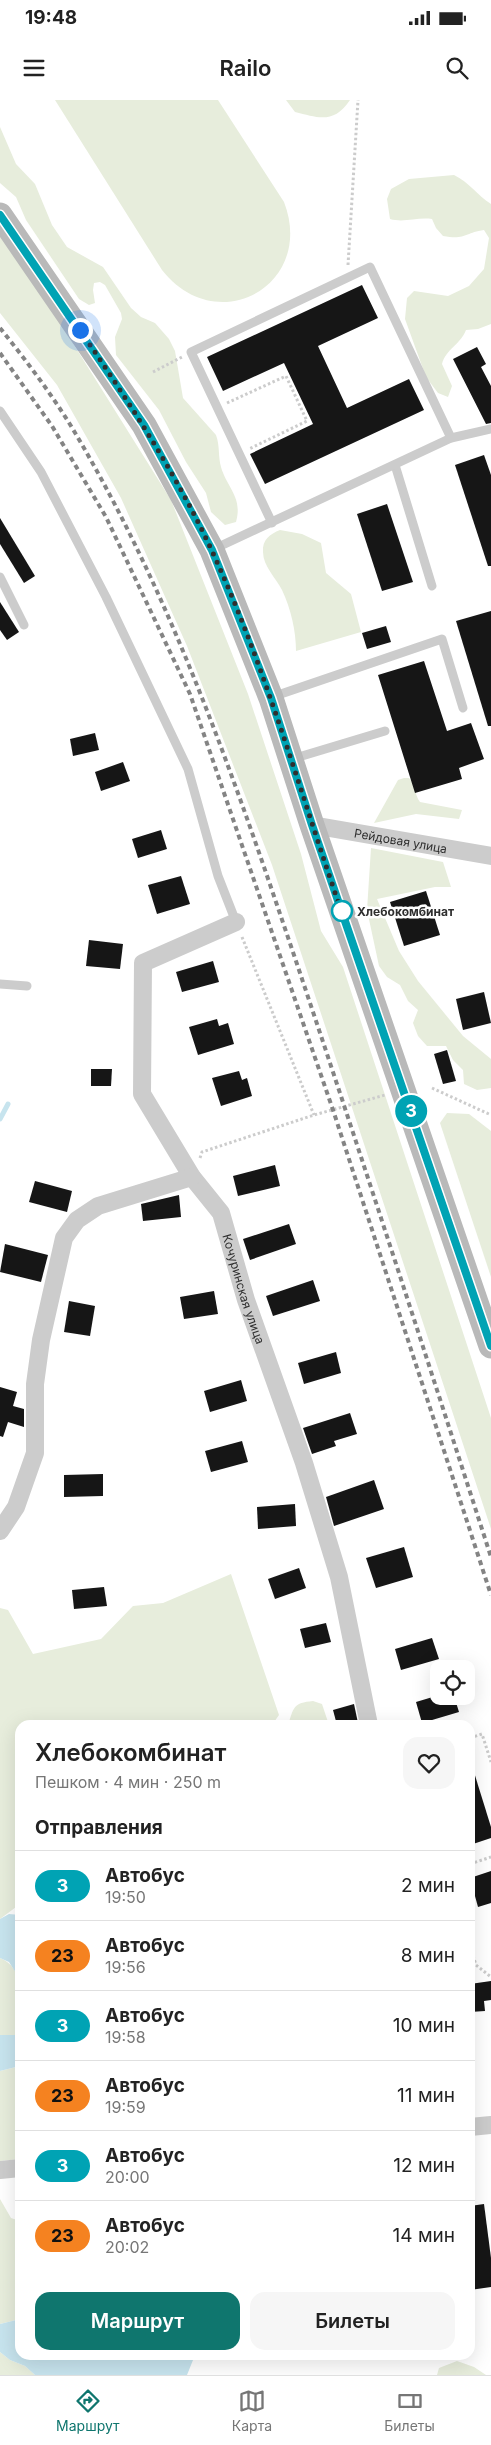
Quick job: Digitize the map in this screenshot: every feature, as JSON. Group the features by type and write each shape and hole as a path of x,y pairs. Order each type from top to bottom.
{"main road":[{"path":"0,215 144,425 212,550 271,698 312,825 491,1346"}],"street":[{"name":"Рейдовая улица","path":"312,825 491,856"},
{"name":"Кочуринская улица","path":"236,922 143,963 142,1094 192,1177 221,1213 246,1300 304,1463 339,1577 368,1720"},
{"path":"0,1531 16,1507 35,1453 35,1384 41,1340 64,1238 77,1220 98,1206 192,1177"},
{"path":"475,2126 491,2125"},
{"path":"0,2170 15,2168"}],"lane":[{"path":"272,523 191,352 370,267 451,438"},
{"path":"0,411 41,472 106,597 188,770 218,876 236,922"},
{"path":"212,550 451,438 491,429"},
{"path":"394,465 432,586"},
{"path":"0,577 24,625"},
{"path":"271,698 442,639 463,708"},
{"path":"292,759 385,731"},
{"path":"0,984 27,986"}],"path":[{"path":"347,278 358,100"},
{"path":"153,372 191,352"},
{"path":"218,408 286,376 307,422 239,453"},
{"path":"236,922 314,1115"},
{"path":"432,1088 491,1115"},
{"path":"192,1177 202,1152 314,1115 373,1099"},
{"path":"475,1736 482,1734 491,1762"},
{"path":"475,1862 491,1857"},
{"path":"475,1962 476,1965 491,1977"}],"green space":[{"path":"55,100 218,100 284,202 290,232 286,257 274,278 256,293 233,301 209,301 184,291 162,270"},
{"path":"286,100 350,100 338,113 332,116 319,117 295,112"},
{"path":"0,127 16,164 35,184 52,225 67,247 103,267 131,308 141,317 155,323 169,339 175,351 183,398 216,435 221,467 236,499 238,513 236,522 225,525 211,512 206,493 186,462 159,410 116,355 115,337 122,319 121,313 105,285 100,282 94,283 95,303 89,305 79,299 26,220 16,197 0,183"},
{"path":"454,175 491,204 491,324 478,329 466,330 444,359 442,364 452,386 448,397 438,393 426,377 405,319 407,298 414,291 448,296 469,286 484,269 489,238 484,230 461,237 443,236 436,228 432,219 390,219 387,199 391,189 409,179"},
{"path":"0,234 44,297 171,500 248,694 301,854 321,931 343,967 491,1418 491,1529 272,865 187,646 121,498 57,385 0,313"},
{"path":"280,530 302,534 321,543 326,573 351,594 361,632 296,651 294,628 288,605 282,590 267,567 264,557 263,548 265,541 273,533"},
{"path":"409,778 411,781 420,802 462,810 459,819 416,814 374,823 398,780"},
{"path":"371,848 443,862 451,887 435,887 377,899 399,951 418,981 463,1036 491,1059 491,1088 477,1090 464,1084 463,1070 453,1060 446,1046 427,1046 418,1036 413,1023 418,1010 408,1001 400,985 387,977 379,966 367,910"},
{"path":"447,1113 469,1114 491,1131 491,1277 440,1123"},
{"path":"231,1574 279,1715 276,1720 15,1720 15,1908 0,1919 0,1608 8,1610 33,1654 101,1639 133,1606 163,1603"},
{"path":"313,1701 322,1704 327,1720 290,1720 295,1707 302,1703"},
{"path":"0,1958 15,1971 15,2035 0,2035"},
{"path":"15,2067 15,2160 0,2161 0,2071"},
{"path":"0,2199 11,2218 15,2219 15,2320 0,2324"},
{"path":"0,2352 10,2360 25,2366 35,2375 0,2375"},
{"path":"457,2361 474,2367 486,2375 437,2375 439,2368"}],"water":[{"path":"9,1914 15,1915 15,1971 9,1962 0,1958 0,1919"},
{"path":"0,2035 15,2035 15,2067 0,2071"},
{"path":"15,2320 15,2360 193,2360 187,2375 35,2375 25,2366 10,2360 0,2352 0,2324"}],"building":[{"path":"362,285 378,318 318,346 347,408 409,379 424,410 265,484 250,454 313,424 284,363 223,391 207,357"},
{"path":"477,347 486,364 481,367 491,386 491,423 486,424 453,359"},
{"path":"484,455 491,475 491,566 488,566 455,465"},
{"path":"387,504 413,582 382,591 357,514"},
{"path":"0,518 35,576 24,583 0,544"},
{"path":"0,602 19,632 7,640 0,630"},
{"path":"491,611 491,726 488,726 456,621"},
{"path":"386,626 391,642 367,649 362,633"},
{"path":"424,661 447,731 471,723 484,759 459,768 462,779 415,793 378,675"},
{"path":"95,733 99,750 73,756 70,739"},
{"path":"123,762 130,781 101,791 95,772"},
{"path":"161,830 167,849 138,858 132,839"},
{"path":"181,876 190,904 157,914 148,885"},
{"path":"426,891 440,935 404,946 390,902"},
{"path":"89,940 123,944 120,969 86,966"},
{"path":"213,961 219,982 182,992 176,972"},
{"path":"484,992 491,1023 463,1030 456,999"},
{"path":"217,1019 219,1026 228,1023 234,1044 198,1055 189,1027"},
{"path":"447,1050 456,1081 443,1084 434,1054"},
{"path":"91,1069 112,1069 111,1086 91,1086"},
{"path":"239,1071 242,1080 247,1078 252,1096 221,1106 212,1078"},
{"path":"275,1165 280,1186 238,1196 233,1176"},
{"path":"35,1181 72,1191 67,1212 29,1202"},
{"path":"179,1195 181,1217 143,1221 141,1204"},
{"path":"289,1224 296,1244 250,1260 243,1239"},
{"path":"5,1244 48,1255 41,1282 0,1272"},
{"path":"313,1280 320,1301 273,1316 266,1296"},
{"path":"214,1291 218,1314 184,1319 180,1297"},
{"path":"69,1301 95,1306 90,1336 64,1332"},
{"path":"336,1352 341,1373 304,1384 298,1363"},
{"path":"241,1380 247,1401 210,1412 204,1391"},
{"path":"0,1387 17,1392 13,1406 24,1409 24,1427 8,1422 3,1437 0,1436"},
{"path":"350,1413 357,1434 334,1441 336,1446 312,1454 303,1428"},
{"path":"242,1441 248,1462 211,1472 205,1451"},
{"path":"103,1474 103,1496 64,1497 64,1475"},
{"path":"374,1480 384,1509 334,1526 326,1497"},
{"path":"295,1504 296,1526 258,1529 257,1507"},
{"path":"404,1547 413,1577 376,1588 366,1558"},
{"path":"299,1568 306,1588 275,1599 268,1579"},
{"path":"104,1587 107,1606 74,1609 72,1590"},
{"path":"326,1623 331,1642 305,1648 300,1629"},
{"path":"432,1638 439,1659 430,1660 430,1662 401,1670 395,1649"},
{"path":"430,1698 430,1705 457,1705 459,1712 432,1720 421,1720 416,1702"},
{"path":"354,1704 357,1720 336,1720 333,1710"},
{"path":"475,1775 491,1827 491,1838 475,1843"},
{"path":"491,1871 491,1903 478,1907 475,1896 475,1876"},
{"path":"491,1981 491,2000 484,2001 485,2011 475,2012 475,1983"},
{"path":"484,2204 491,2258 491,2287 475,2289 475,2205"}],"waterway":[{"path":"0,1119 8,1104"}],"railway":[{"path":"0,328 63,413 108,491 172,624 200,693 227,763 300,973 491,1557"},
{"path":"0,353 52,426 106,517 190,694 333,1110 491,1595"}],"bus line":[{"name":"3","path":"0,215 59,298 144,425 212,550 271,698 312,825 491,1346"}],"place":[{"name":"Хлебокомбинат","path":"342,911"}],"route":[{"path":"80,330 144,425 212,550 271,698 342,913 342,911"}]}
